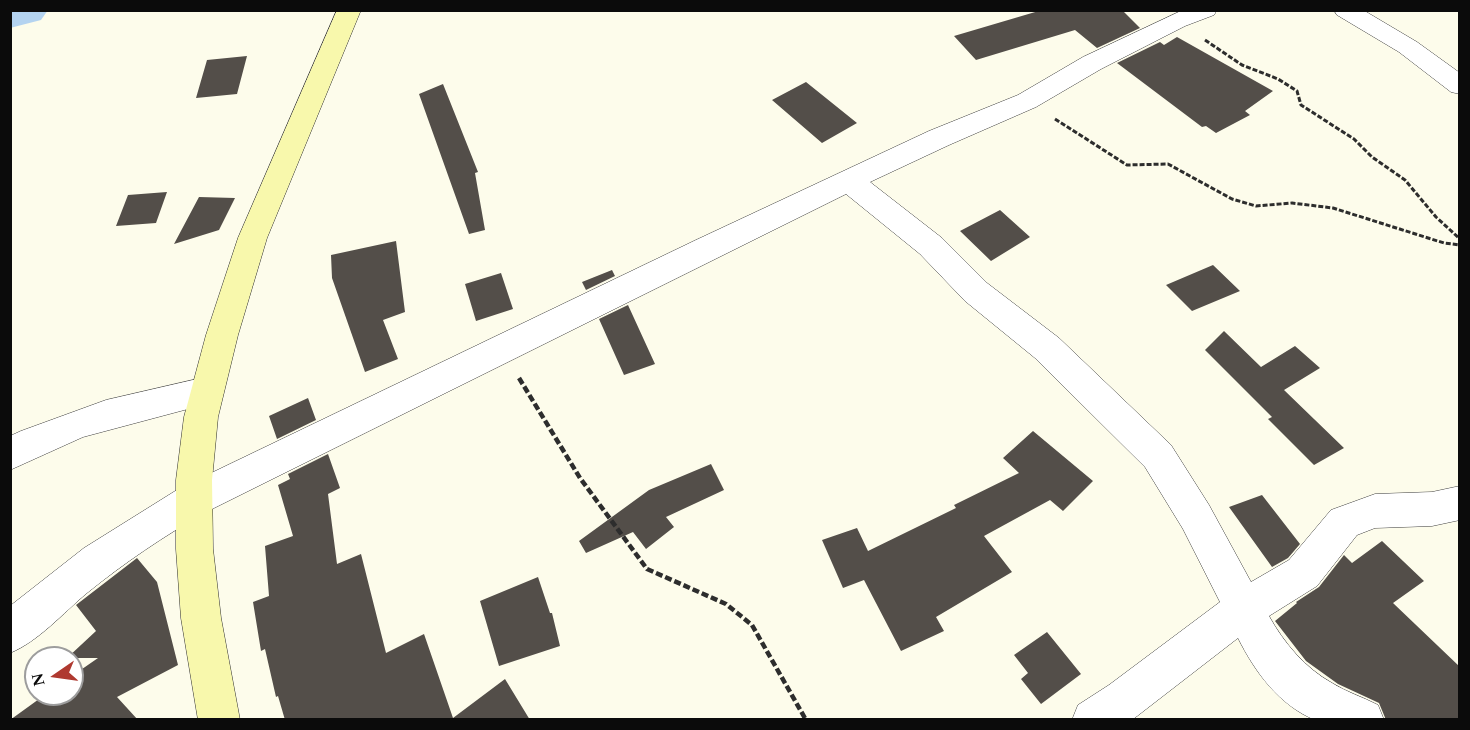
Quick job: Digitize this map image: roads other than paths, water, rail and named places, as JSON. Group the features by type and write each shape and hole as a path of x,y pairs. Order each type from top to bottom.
{"street":[{"path":"219,720 209,673 197,586 193,500 197,445 206,391 242,267 275,181 320,84 349,10"},
{"path":"10,633 52,595 99,558 148,525 193,500 849,181 939,138 1027,101 1092,63 1177,21 1206,10"},
{"path":"1345,10 1408,47 1460,86"},
{"path":"849,181 931,246 976,292 1047,348 1158,456 1196,517 1262,643 1289,678 1321,701 1341,708 1363,720"},
{"path":"10,454 58,430 115,412 206,391"},
{"path":"1094,720 1124,700 1245,608 1303,573 1344,522 1375,510 1432,509 1460,503"}],"waterway":[{"path":"10,13 24,10"}]}
